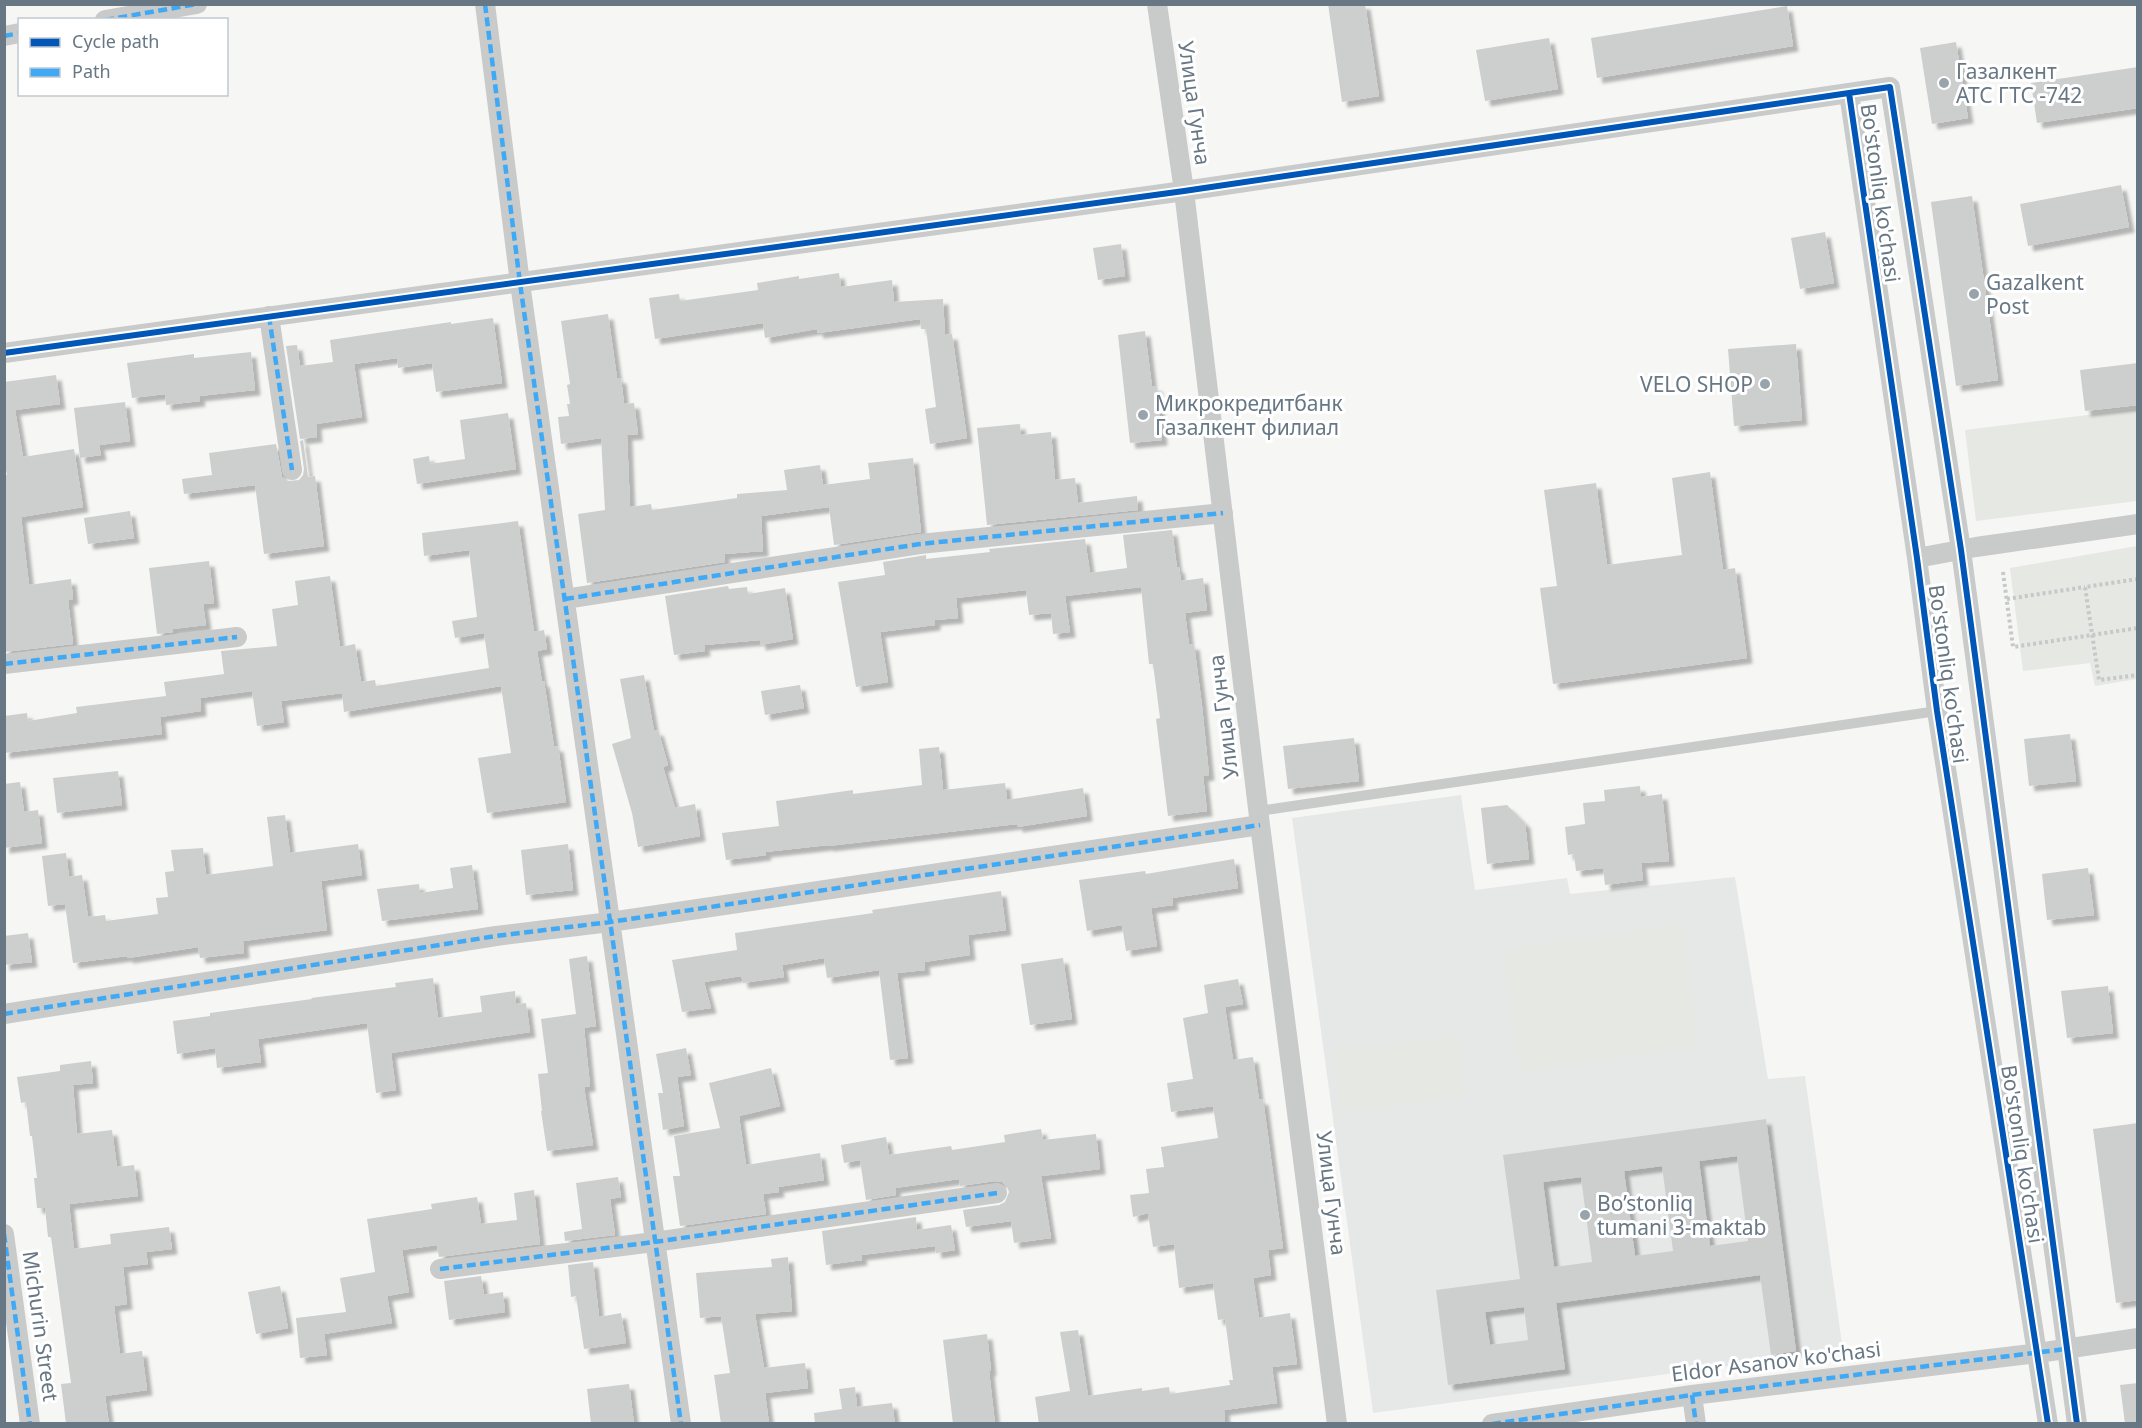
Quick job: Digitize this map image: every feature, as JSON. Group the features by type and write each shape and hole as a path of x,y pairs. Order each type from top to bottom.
{"street":[{"path":"116,18 197,4"},
{"path":"485,4 520,283 681,1424"},
{"name":"Улица Гунча","path":"1156,4 1184,191 1337,1424"},
{"name":"Bo'stonliq ko'chasi","path":"2048,1424 1937,711 1849,93 1890,87 1961,550 2077,1424"},
{"path":"4,353 1184,191 1849,93"},
{"path":"269,316 292,470"},
{"path":"565,598 920,544 1223,513"},
{"path":"1917,558 2138,524"},
{"path":"4,664 237,638"},
{"path":"4,1014 496,936 610,922 1260,818"},
{"path":"440,1269 654,1242 997,1193"},
{"name":"Michurin Street","path":"4,1234 30,1424"},
{"name":"Eldor Asanov ko'chasi","path":"1492,1424 1692,1395 2038,1353 2138,1338"},
{"path":"1692,1395 1696,1424"}],"lane":[{"path":"1260,818 1937,711"}],"path":[{"path":"2003,572 2013,647 2138,628"},
{"path":"2007,599 2138,579"},
{"path":"2085,587 2098,680 2138,675"}],"shaded area":[{"path":"2137,409 2137,501 1976,521 1965,430"},
{"path":"2137,546 2137,679 2095,686 2090,663 2023,671 2010,568"},
{"name":"Bo’stonliq tumani 3-maktab","path":"1461,795 1475,890 1567,878 1570,894 1735,877 1768,1079 1805,1076 1843,1351 1373,1413 1292,818"},
{"path":"1682,923 1699,1046 1520,1073 1502,950"},
{"path":"1458,1036 1465,1098 1342,1112 1335,1050"}],"building":[{"path":"1328,4 1365,4 1379,96 1342,102"},
{"path":"1787,6 1793,46 1597,78 1591,38"},
{"path":"1549,38 1558,89 1485,101 1476,50"},
{"name":"Газалкент АТС ГТС -742","path":"1956,42 1968,118 1932,124 1920,48"},
{"path":"2138,67 2138,108 2037,123 2031,83"},
{"path":"2121,185 2129,227 2028,246 2020,204"},
{"path":"1972,196 1998,380 1956,386 1931,202"},
{"path":"1825,232 1834,283 1800,289 1791,238"},
{"path":"1121,244 1125,276 1098,280 1093,248"},
{"path":"839,273 841,287 892,280 894,302 943,299 945,335 952,334 967,438 930,444 925,409 936,407 926,329 921,329 920,319 818,333 817,329 765,338 763,323 655,339 649,298 679,294 680,301 758,290 757,283 799,276 799,279"},
{"path":"608,314 617,378 621,378 624,404 634,403 638,434 627,435 630,507 651,504 652,510 737,498 737,494 787,490 784,470 820,465 823,485 870,479 868,463 913,458 921,532 834,545 829,507 761,516 763,551 724,554 725,562 587,583 578,514 605,510 601,438 561,444 558,417 569,416 567,385 570,384 561,321"},
{"path":"493,318 502,383 436,392 432,363 398,368 397,358 354,364 362,417 316,424 317,437 300,439 286,346 297,345 300,366 333,362 330,340"},
{"path":"1145,331 1152,387 1157,386 1162,440 1130,443 1118,335"},
{"name":"VELO SHOP","path":"1796,344 1802,420 1734,426 1728,349"},
{"path":"251,352 255,390 199,396 200,401 166,405 165,394 132,398 127,363 194,354 194,358"},
{"path":"2138,363 2138,405 2085,411 2080,370"},
{"path":"56,375 60,404 15,410 23,457 74,449 83,507 21,517 29,585 71,579 73,599 68,600 73,644 4,652 4,475 7,475 4,461 4,382"},
{"path":"125,402 130,441 99,445 101,455 80,458 74,408"},
{"path":"508,413 516,469 417,484 413,459 429,456 430,464 465,459 460,420"},
{"path":"1020,424 1021,435 1051,432 1055,480 1075,478 1078,503 1137,496 1138,510 987,525 977,428"},
{"path":"303,440 308,477 315,476 324,546 264,554 255,485 184,494 182,479 212,475 209,453 276,444 282,477 288,481 299,480 304,469 300,441"},
{"path":"1710,472 1723,570 1735,568 1747,658 1553,684 1540,588 1557,586 1544,490 1596,483 1607,565 1682,555 1672,478"},
{"path":"130,511 134,538 88,544 84,518"},
{"path":"518,521 534,632 544,630 547,649 537,651 554,747 558,746 566,802 487,813 478,758 511,753 501,686 344,712 342,693 281,701 284,722 257,726 252,691 200,698 201,711 160,717 162,734 4,753 4,716 27,713 28,721 77,713 76,707 166,696 164,682 224,674 221,651 277,646 272,609 298,605 295,581 330,576 340,647 355,644 361,682 375,680 376,686 489,668 484,633 455,638 452,621 477,617 469,550 424,556 422,533"},
{"path":"1172,530 1181,581 1203,578 1207,610 1185,613 1189,645 1194,644 1202,706 1209,775 1203,776 1207,811 1168,816 1156,719 1160,718 1153,664 1149,664 1141,587 1065,596 1070,632 1053,634 1051,613 1029,615 1026,590 956,598 958,618 935,620 935,625 880,632 888,682 856,687 838,582 885,575 883,562 926,555 926,559 990,552 989,549 1085,539 1090,573 1127,568 1123,535"},
{"path":"209,561 214,603 203,604 206,625 172,629 173,632 157,634 149,568"},
{"path":"728,586 729,589 747,587 748,594 785,588 793,639 760,645 760,640 704,645 705,651 674,655 665,596"},
{"path":"644,675 654,731 658,730 668,765 663,767 675,808 695,804 700,836 638,847 632,813 612,744 631,738 620,679"},
{"path":"800,685 804,708 765,715 761,691"},
{"path":"2070,734 2076,781 2029,786 2024,739"},
{"path":"1354,738 1359,781 1288,789 1283,746"},
{"path":"939,747 943,790 1005,783 1007,800 1083,788 1087,816 1017,827 1017,824 765,852 766,855 726,860 722,833 779,826 776,801 853,790 853,794 922,785 919,749"},
{"path":"118,771 122,805 57,813 53,778"},
{"path":"20,782 24,812 38,810 42,843 4,848 4,784"},
{"path":"1640,786 1641,797 1662,794 1669,861 1641,863 1643,880 1605,885 1603,868 1576,871 1574,854 1568,855 1565,827 1585,824 1583,803 1605,801 1604,790"},
{"path":"1507,805 1525,823 1529,859 1487,864 1481,808"},
{"path":"285,815 290,853 358,844 362,875 321,881 327,930 243,941 244,953 200,958 198,947 128,958 127,956 73,963 65,904 48,906 42,856 66,853 69,877 82,875 88,917 105,915 106,921 158,914 156,898 168,897 165,872 174,871 171,850 203,848 206,875 273,866 267,817"},
{"path":"568,844 573,890 526,895 521,850"},
{"path":"1234,859 1238,888 1172,898 1173,905 1151,908 1157,946 1126,951 1122,925 1087,931 1079,880 1145,871 1146,874"},
{"path":"472,865 478,909 382,921 377,889 419,884 420,893 453,888 450,868"},
{"path":"2088,868 2094,915 2047,920 2042,874"},
{"path":"1001,891 1006,930 968,935 970,955 924,962 925,970 897,973 908,1058 890,1060 879,970 827,978 824,958 782,965 784,977 743,983 741,976 704,982 711,1008 682,1012 672,960 737,950 735,933"},
{"path":"28,933 32,962 4,965 4,936"},
{"path":"587,956 596,1026 584,1028 590,1086 584,1087 593,1145 547,1151 538,1074 548,1073 541,1019 576,1014 569,959"},
{"path":"1063,958 1072,1019 1030,1025 1021,964"},
{"path":"433,978 438,1018 482,1012 480,996 515,991 516,1004 526,1003 530,1032 391,1053 396,1090 376,1093 367,1023 258,1039 261,1062 217,1068 215,1048 177,1054 173,1021 210,1016 210,1013 396,987 395,983"},
{"path":"1238,979 1243,1004 1225,1007 1233,1060 1253,1057 1259,1100 1263,1099 1283,1248 1268,1250 1271,1275 1253,1278 1259,1318 1290,1313 1297,1364 1272,1367 1277,1403 1224,1410 1225,1422 1039,1424 1035,1397 1070,1391 1060,1332 1078,1330 1088,1396 1142,1388 1142,1391 1169,1387 1170,1394 1230,1385 1229,1380 1233,1380 1225,1319 1218,1320 1213,1283 1179,1288 1174,1244 1153,1247 1148,1213 1133,1217 1130,1195 1149,1193 1146,1169 1164,1167 1161,1147 1218,1138 1213,1106 1171,1112 1167,1083 1193,1079 1183,1018 1208,1013 1204,985"},
{"path":"2108,986 2113,1033 2067,1038 2061,991"},
{"path":"686,1048 691,1075 677,1077 684,1126 663,1130 658,1093 663,1093 656,1054"},
{"path":"91,1061 93,1083 73,1085 77,1134 112,1130 117,1167 134,1165 138,1196 69,1204 74,1249 111,1244 110,1234 169,1227 172,1249 146,1252 148,1264 123,1267 127,1304 114,1306 120,1354 142,1351 147,1390 105,1396 109,1424 66,1424 61,1384 71,1383 51,1237 48,1237 45,1208 37,1208 34,1178 37,1178 32,1136 30,1136 26,1102 21,1103 17,1077 60,1071 60,1065"},
{"path":"771,1068 780,1106 739,1116 746,1165 820,1153 824,1180 778,1187 779,1192 763,1194 766,1214 680,1226 673,1176 680,1176 674,1136 720,1128 709,1083"},
{"path":"1766,1119 1796,1351 1771,1355 1760,1275 1556,1303 1565,1369 1448,1385 1436,1290 1520,1279 1503,1155","holes":["1737,1156 1748,1241 1710,1246 1699,1161","1662,1166 1673,1251 1635,1256 1624,1171","1581,1177 1592,1262 1554,1267 1543,1182","1524,1307 1528,1340 1490,1345 1485,1312"]},
{"path":"2138,1123 2138,1300 2116,1303 2093,1129"},
{"path":"1041,1129 1043,1140 1096,1134 1100,1169 1041,1176 1051,1238 1014,1243 1011,1221 966,1227 963,1210 999,1205 1005,1202 1009,1192 1007,1186 1002,1182 960,1186 959,1179 895,1188 896,1195 866,1200 860,1160 844,1163 841,1145 886,1137 889,1155 951,1146 952,1150 1005,1142 1004,1135"},
{"path":"618,1177 621,1197 610,1199 615,1235 565,1241 564,1232 582,1229 576,1183"},
{"path":"534,1190 540,1244 439,1257 437,1245 402,1250 409,1292 387,1296 392,1323 324,1334 327,1355 300,1358 296,1318 346,1312 340,1278 375,1272 367,1219 432,1209 431,1204 477,1197 481,1224 517,1220 514,1193"},
{"path":"916,1217 917,1230 951,1225 955,1250 936,1253 935,1246 861,1255 862,1260 826,1265 822,1231"},
{"path":"788,1257 792,1311 755,1314 764,1368 805,1363 808,1388 765,1393 769,1424 721,1424 714,1375 730,1373 721,1316 700,1318 696,1273 772,1267 771,1259"},
{"path":"593,1262 599,1317 621,1313 626,1343 584,1349 576,1296 571,1297 568,1265"},
{"path":"481,1276 484,1295 503,1292 505,1312 449,1320 444,1281"},
{"path":"280,1286 288,1328 256,1334 248,1292"},
{"path":"987,1334 995,1424 953,1424 943,1340"},
{"path":"2138,1383 2138,1424 2125,1424 2120,1385"},
{"path":"629,1384 634,1424 591,1424 587,1389"},
{"path":"855,1387 857,1407 892,1403 895,1424 815,1424 814,1413 842,1409 839,1389"}],"marked path":[{"path":"116,18 197,4"},
{"path":"485,4 520,283 681,1424"},
{"path":"4,36 18,33"},
{"path":"269,316 292,470"},
{"path":"565,599 920,544 1223,513"},
{"path":"4,664 237,637"},
{"path":"4,1014 496,936 610,922 1260,825"},
{"path":"440,1269 654,1242 997,1193"},
{"path":"4,1234 30,1424"},
{"path":"1492,1424 1692,1395 2066,1349"},
{"path":"1692,1395 1696,1424"}],"cycle path":[{"path":"2048,1424 1937,711 1849,93 1890,87 1961,550 2077,1424"},
{"path":"4,353 1184,191 1849,93"}],"place":[{"name":"Газалкент АТС ГТС -742","path":"1944,83"},
{"name":"Gazalkent Post","path":"1974,294"},
{"name":"VELO SHOP","path":"1765,384"},
{"name":"Микрокредитбанк Газалкент филиал","path":"1143,415"},
{"name":"Bo’stonliq tumani 3-maktab","path":"1585,1215"}]}
